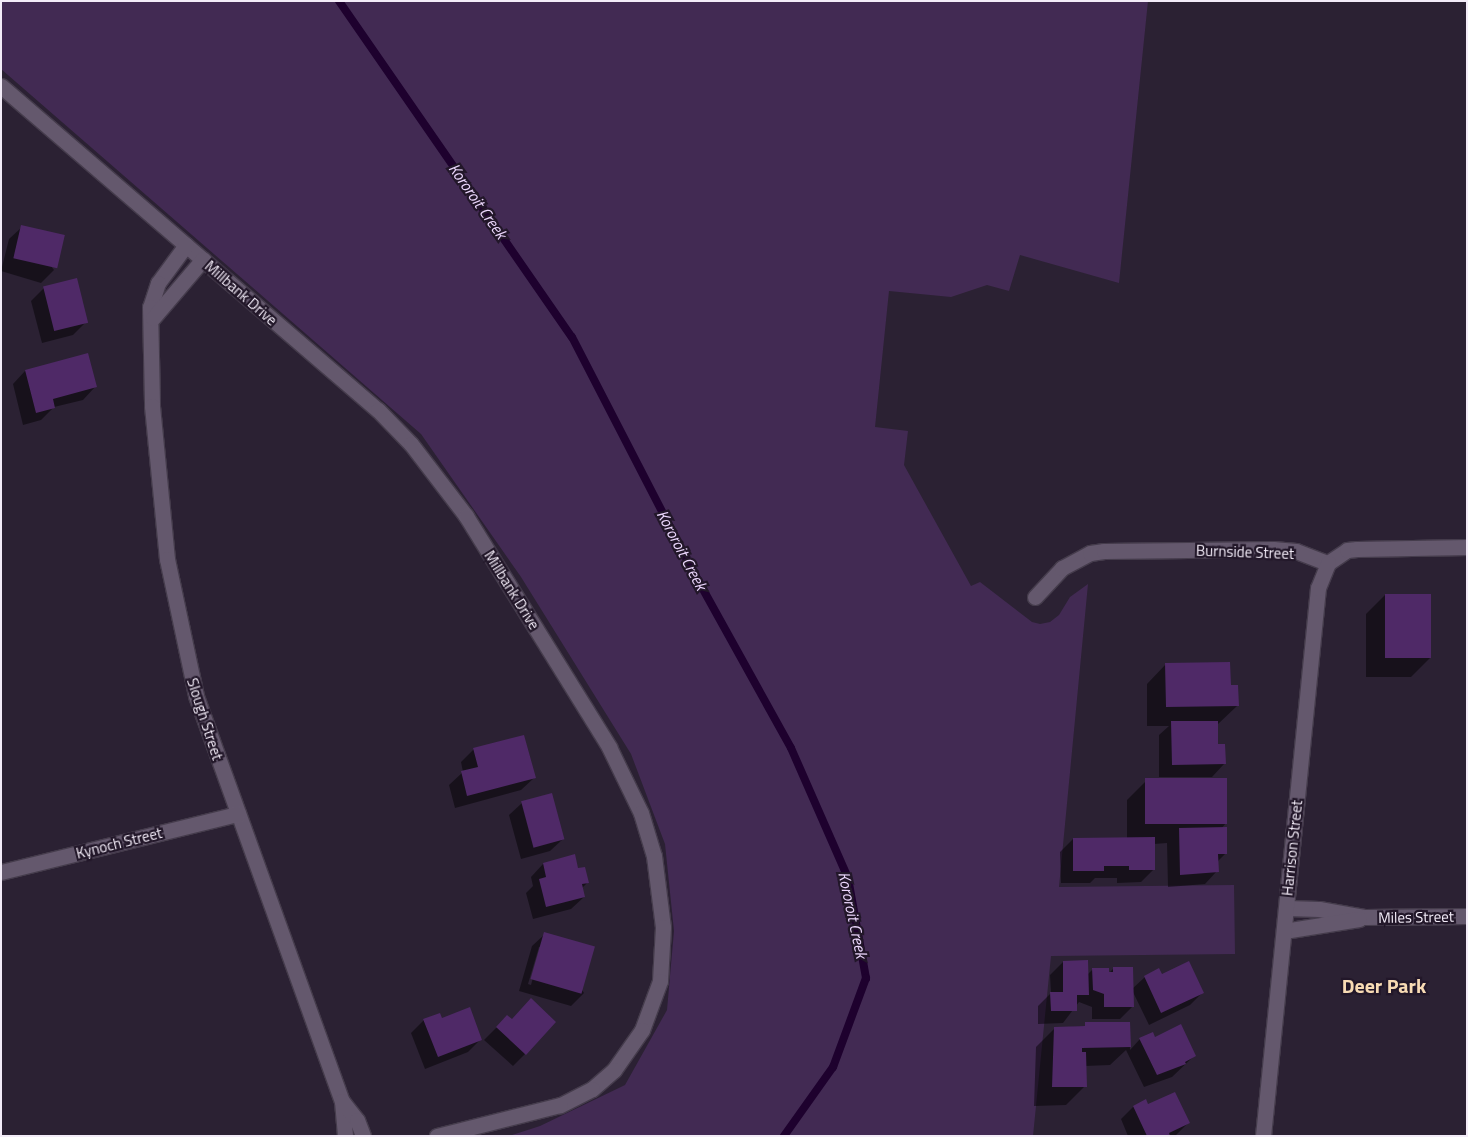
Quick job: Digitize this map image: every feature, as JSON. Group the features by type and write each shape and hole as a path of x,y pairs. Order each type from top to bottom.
{"street":[{"name":"Millbank Drive","path":"1,86 378,410 440,480 609,747 641,813 654,856 663,927 661,973 652,1009 630,1049 592,1089 560,1104 438,1136"},
{"name":"Slough Street","path":"186,245 154,291 150,307 153,318 152,406 167,560 196,696 342,1101 345,1136"},
{"path":"153,318 203,260"},
{"path":"1328,563 1347,550 1467,547"},
{"name":"Burnside Street","path":"1036,598 1062,568 1090,553 1104,551 1272,549 1296,552 1328,563"},
{"name":"Harrison Street","path":"1263,1136 1318,588 1328,563"},
{"name":"Kynoch Street","path":"1,872 238,814"},
{"name":"Miles Street","path":"1287,908 1319,909 1365,917"},
{"name":"Miles Street","path":"1284,931 1365,917 1467,916"},
{"name":"Slough Street","path":"342,1101 357,1120 363,1136"}],"shaded area":[{"path":"1,1 1148,1 1119,283 1020,255 1009,291 987,285 951,297 889,291 875,427 908,431 904,465 971,586 980,582 1032,622 1040,624 1050,622 1059,615 1070,597 1088,584 1059,887 1234,885 1235,954 1051,956 1033,1136 509,1136 540,1126 625,1085 667,1010 674,931 665,844 631,754 521,577 421,434 1,69"}],"building":[{"path":"21,225 65,235 57,268 13,258"},
{"path":"77,278 88,323 54,331 43,286"},
{"path":"88,353 97,387 53,399 55,408 36,413 25,370"},
{"path":"1385,594 1431,594 1431,658 1385,658"},
{"path":"1230,662 1231,685 1238,685 1239,706 1166,707 1165,663"},
{"path":"1171,721 1218,721 1218,744 1225,744 1226,764 1172,765"},
{"path":"524,735 536,778 467,796 461,771 478,767 473,748"},
{"path":"1145,778 1227,778 1227,824 1145,824"},
{"path":"552,793 564,839 534,848 521,801"},
{"path":"1227,827 1227,854 1218,854 1219,872 1180,875 1179,828"},
{"path":"1155,837 1155,870 1129,870 1129,866 1104,866 1104,871 1073,871 1073,838"},
{"path":"575,854 578,868 585,867 589,883 582,884 585,897 546,907 539,879 546,877 543,863"},
{"path":"544,932 595,947 581,994 530,979"},
{"path":"1088,960 1089,995 1077,995 1077,1011 1051,1011 1050,992 1063,992 1063,961"},
{"path":"1189,961 1204,993 1161,1013 1144,976 1159,968 1162,974"},
{"path":"1113,967 1133,967 1134,1007 1104,1007 1104,994 1093,990 1092,968 1109,968 1109,972 1113,972"},
{"path":"531,998 556,1022 526,1055 496,1027 507,1015 512,1019"},
{"path":"470,1007 482,1040 438,1057 423,1019 440,1013 442,1018"},
{"path":"1085,1022 1130,1022 1131,1047 1082,1048 1082,1052 1086,1052 1087,1087 1052,1087 1054,1027 1085,1026"},
{"path":"1181,1024 1196,1056 1185,1062 1186,1064 1157,1075 1139,1038 1153,1032 1155,1037"},
{"path":"1175,1092 1190,1123 1169,1133 1170,1136 1147,1136 1133,1106 1146,1099 1148,1104"}],"waterway":[{"name":"Kororoit Creek","path":"339,1 572,337 694,573 791,748 848,878 866,978 833,1067 784,1136"}],"district":[{"name":"Deer Park","path":"1384,985"}]}
